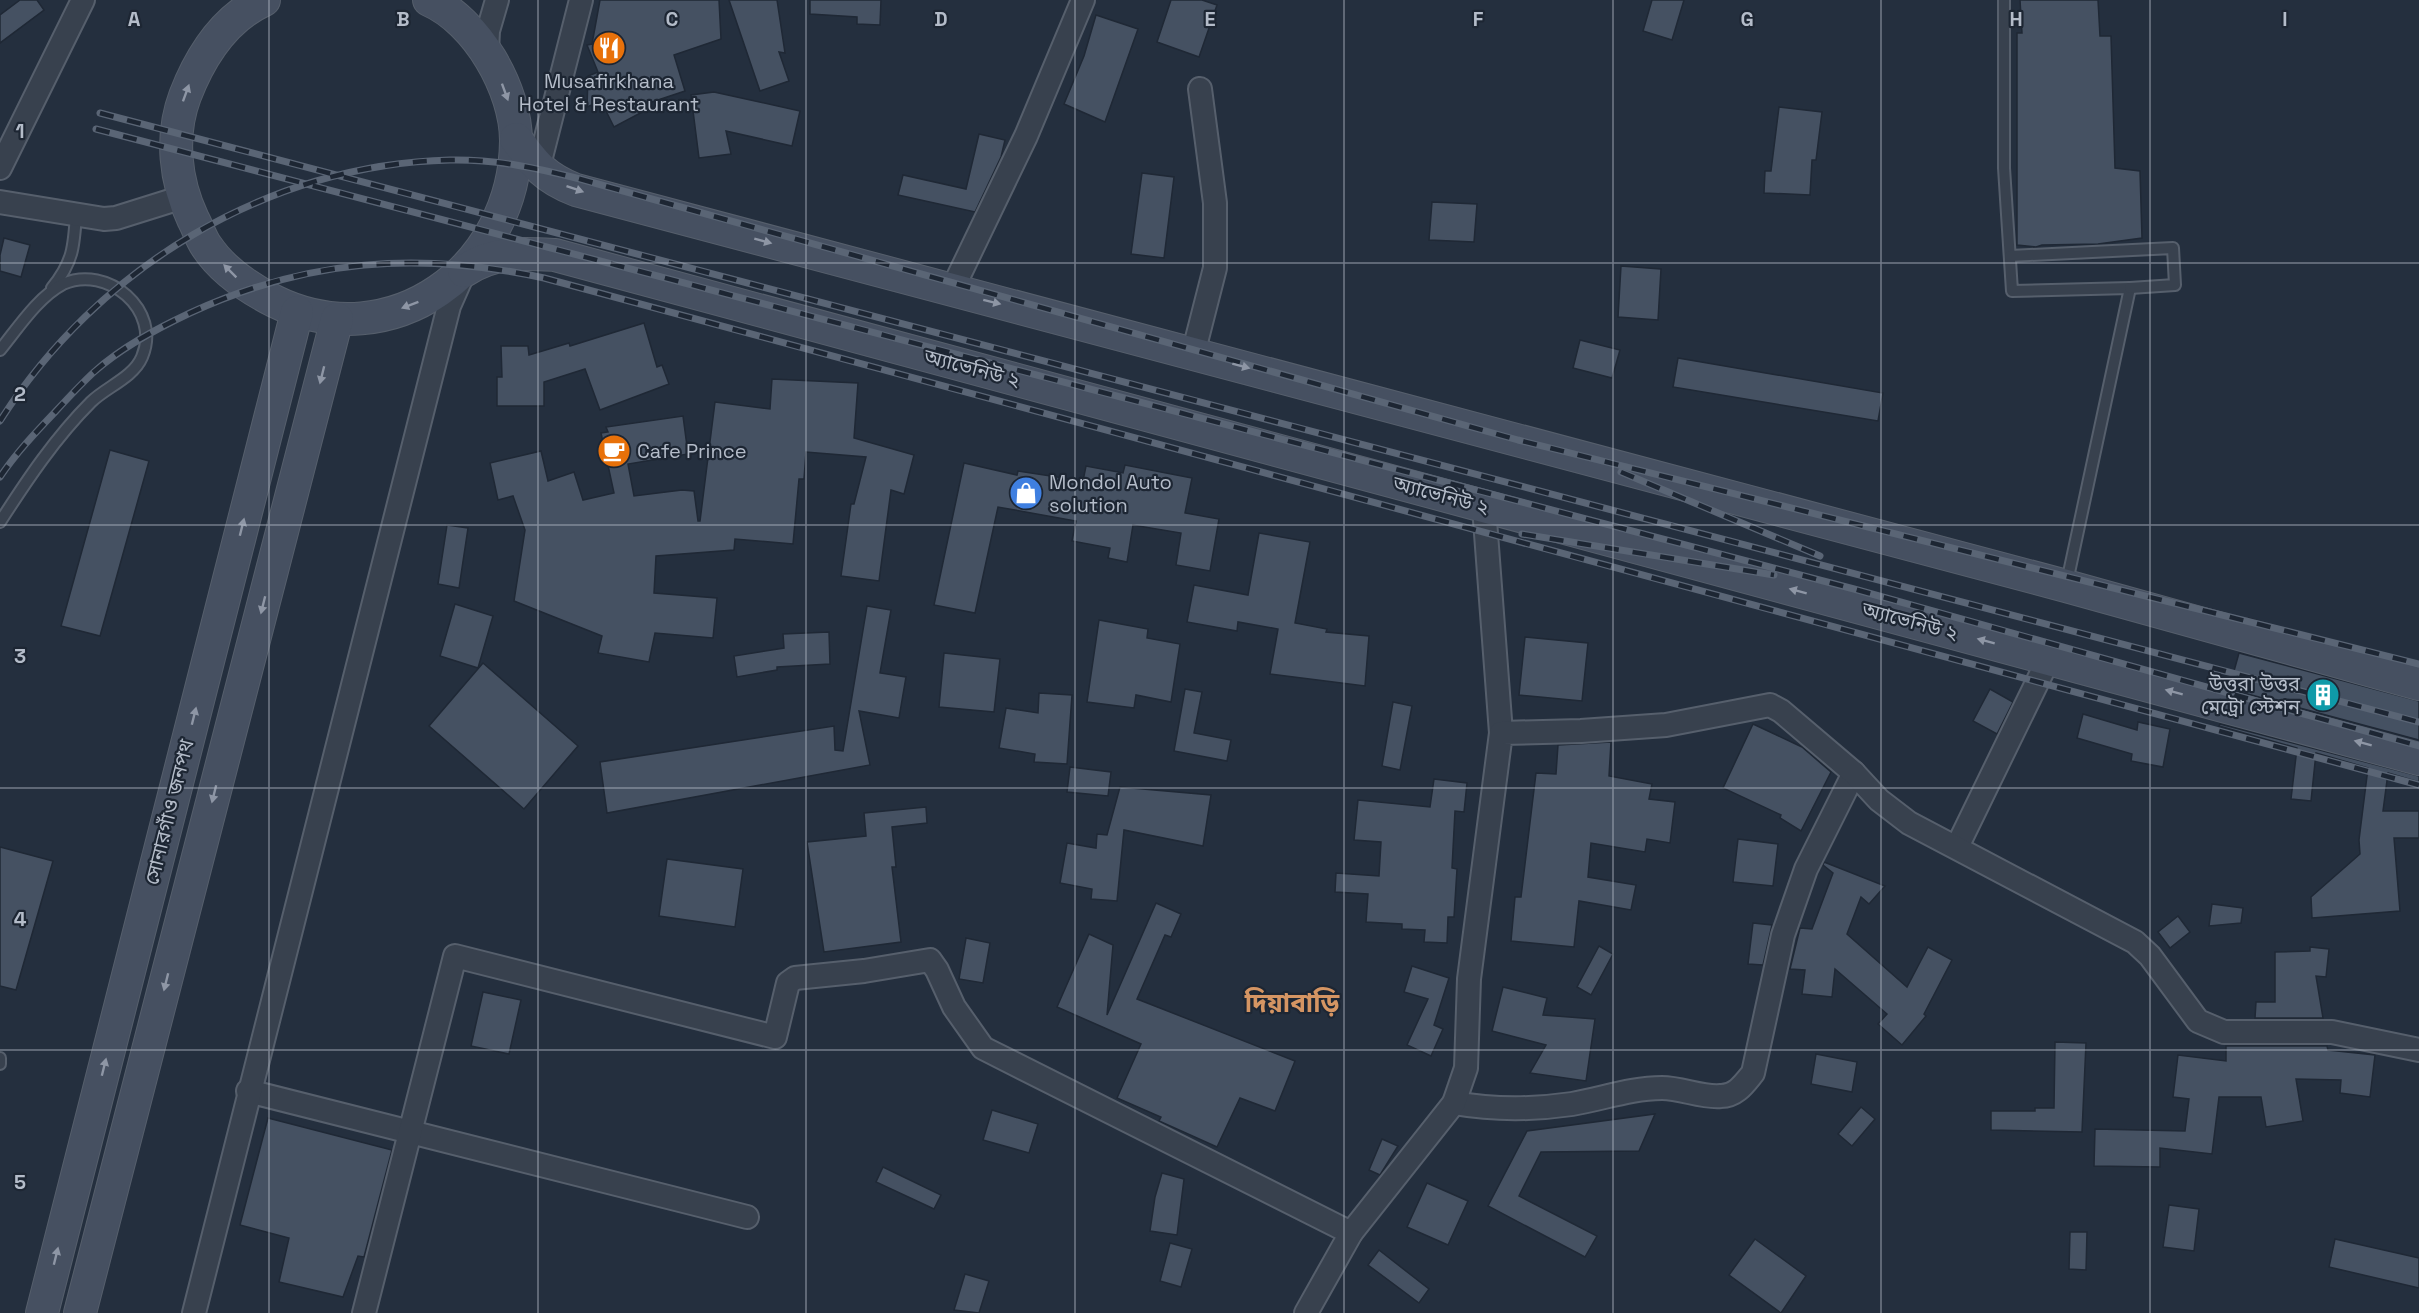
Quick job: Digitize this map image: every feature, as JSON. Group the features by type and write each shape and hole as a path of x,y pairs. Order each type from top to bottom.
{"main road":[{"path":"252,2 219,34 195,70 180,111 176,154 183,197 207,248 247,287 297,312 337,319 383,315 405,307 427,298 464,271 494,232 512,187 516,139 507,93 487,51 464,25 434,1"},
{"path":"516,139 538,169 557,182 576,190 951,292 2066,586 2419,684"},
{"name":"অ্যাভেনিউ ২","path":"464,271 482,259 500,254 555,255 2419,759"},
{"name":"সোনারগাঁও জনপথ","path":"42,1313 297,312"},
{"name":"সোনারগাঁও জনপথ","path":"80,1313 337,319"}],"street":[{"path":"0,168 83,0"},
{"path":"487,51 488,31 497,0"},
{"path":"538,169 581,0"},
{"path":"951,292 1026,136 1083,0"},
{"path":"1193,354 1215,268 1215,203 1200,89"},
{"path":"0,202 116,218 183,197"},
{"path":"194,1313 248,1091 449,306 464,271"},
{"path":"1306,1313 1351,1233 1454,1103 1466,1068 1469,979 1501,733 1484,507"},
{"path":"1957,848 2049,658"},
{"path":"1501,733 1581,731 1666,725 1770,705 1782,711 1854,773 1879,800 1909,823 2135,942 2151,956 2198,1021 2224,1032 2332,1032 2419,1050"},
{"path":"1454,1103 1492,1109 1519,1110 1573,1104 1628,1091 1663,1088 1722,1096 1739,1090 1753,1073 1783,936 1806,869 1854,773"},
{"path":"364,1313 455,956 775,1037 788,983 795,978 864,971 930,960 938,970 954,1007 983,1048 1351,1233"},
{"path":"248,1091 747,1217"}],"lane":[{"path":"2004,0 2004,168 2012,291 2175,285 2173,249 2010,256"},
{"path":"0,350 47,296 70,263 74,250 76,214"},
{"path":"0,522 26,482 62,435 91,402 131,372 141,358 146,342 144,323 139,309 106,281 79,278 62,285 47,296"},
{"path":"2066,586 2130,288"},
{"path":"0,1058 0,1064"}],"building":[{"path":"20,0 37,0 44,10 0,43 0,15"},
{"path":"600,0 719,0 721,39 674,55 685,91 646,104 648,109 614,127 601,101 587,107 588,76 598,72 587,45 592,44"},
{"path":"729,0 777,0 785,53 779,52 789,81 760,91"},
{"path":"810,0 881,0 880,25 857,24 857,17 810,14"},
{"path":"1171,0 1202,0 1217,5 1199,57 1157,42"},
{"path":"1652,0 1684,0 1672,40 1643,31"},
{"path":"2020,0 2098,0 2100,36 2111,36 2115,168 2140,171 2142,238 2098,244 2036,247 2017,245 2017,33 2022,33"},
{"path":"1096,15 1138,29 1105,122 1064,104 1084,56"},
{"path":"714,92 800,111 792,146 726,131 731,154 699,158 691,95"},
{"path":"1779,107 1822,112 1816,160 1812,160 1810,195 1764,193 1765,171 1771,171"},
{"path":"979,134 1005,140 1001,157 975,212 898,195 903,175 966,189"},
{"path":"1142,173 1174,177 1164,258 1131,254"},
{"path":"1432,202 1477,204 1474,242 1429,240"},
{"path":"4,238 30,245 21,277 0,271 0,255"},
{"path":"1621,266 1661,269 1658,320 1618,317"},
{"path":"644,323 657,367 662,365 669,384 600,410 585,369 544,382 544,406 497,406 497,377 502,377 501,346 528,346 529,355 569,343 570,346"},
{"path":"1580,340 1620,350 1612,378 1573,368"},
{"path":"1678,358 1883,393 1878,421 1673,387"},
{"path":"772,379 858,383 854,438 914,455 904,494 891,490 879,581 841,576 851,504 854,504 866,457 806,452 804,479 799,479 793,544 735,539 734,550 656,556 654,593 717,598 713,638 655,633 649,662 598,653 602,636 514,601 525,530 513,496 498,500 490,463 541,451 548,481 574,472 583,500 614,493 601,433 608,432 606,427 683,416 688,454 628,464 634,496 682,490 694,491 698,521 700,521 715,402 770,409"},
{"path":"110,450 149,461 100,636 61,626"},
{"path":"964,463 1017,475 1018,471 1083,481 1086,466 1123,473 1125,465 1192,478 1185,513 1219,519 1210,571 1176,565 1181,533 1133,525 1127,562 1108,558 1110,548 1072,541 1076,521 998,507 975,613 934,605"},
{"path":"447,525 468,528 459,588 438,584"},
{"path":"1259,533 1310,542 1295,623 1327,629 1326,632 1369,636 1365,686 1270,674 1278,629 1238,622 1237,631 1187,622 1194,585 1248,595"},
{"path":"455,604 493,616 478,668 440,656"},
{"path":"867,606 891,610 880,673 906,677 899,718 859,711 870,765 607,813 600,762 834,726 835,750 843,751"},
{"path":"2248,618 2419,664 2419,665"},
{"path":"1099,620 1148,629 1147,638 1180,644 1171,702 1136,695 1134,708 1087,702"},
{"path":"829,632 830,664 777,667 777,670 737,677 734,656 784,648 783,634"},
{"path":"1525,637 1588,643 1582,701 1519,695"},
{"path":"944,653 1000,659 994,712 939,707"},
{"path":"2239,653 2419,701 2419,740 2229,689"},
{"path":"483,663 578,746 524,809 429,726"},
{"path":"1185,689 1202,692 1194,733 1231,740 1227,761 1174,751"},
{"path":"1990,689 2013,702 1997,734 1973,721"},
{"path":"1039,693 1072,695 1067,764 1034,762 1035,754 999,748 1006,708 1038,713"},
{"path":"1393,702 1412,706 1400,770 1382,766"},
{"path":"2083,714 2137,730 2138,722 2170,729 2163,767 2131,761 2132,754 2077,738"},
{"path":"1753,724 1802,747 1831,772 1801,831 1780,818 1781,815 1723,788"},
{"path":"2220,724 2419,776 2419,782 2388,773 2383,811 2419,811 2419,838 2394,838 2400,911 2312,918 2311,897 2360,854 2359,840 2368,768 2316,753 2311,801 2291,799 2297,748 2219,726"},
{"path":"1611,742 1609,776 1652,784 1649,799 1675,802 1670,843 1647,839 1645,852 1591,843 1588,877 1636,885 1631,910 1579,901 1574,947 1511,941 1515,897 1521,897 1536,773 1556,774 1558,745"},
{"path":"1070,767 1111,772 1108,796 1067,792"},
{"path":"1434,779 1467,783 1464,812 1455,811 1452,868 1457,869 1454,917 1448,917 1447,943 1424,942 1425,930 1402,929 1402,924 1366,922 1368,894 1335,892 1336,873 1379,876 1381,842 1354,840 1358,800 1430,807"},
{"path":"1120,787 1211,795 1203,846 1124,830 1117,901 1091,899 1092,889 1060,883 1067,843 1096,848 1097,834 1107,835"},
{"path":"926,807 927,823 892,827 896,867 892,867 901,942 824,952 807,842 866,836 864,813"},
{"path":"1738,839 1778,844 1773,886 1733,882"},
{"path":"0,847 53,861 16,990 0,986"},
{"path":"667,859 743,869 735,927 659,916"},
{"path":"1824,862 1885,886 1869,904 1861,897 1847,934 1907,987 1928,947 1952,960 1924,1014 1926,1016 1902,1045 1878,1024 1887,1014 1835,969 1832,997 1802,994 1805,970 1790,969 1800,928 1812,929 1833,873 1823,865"},
{"path":"1156,903 1181,914 1171,937 1165,935 1137,999 1295,1061 1275,1111 1240,1098 1217,1147 1159,1121 1161,1117 1117,1098 1141,1044 1057,1007 1089,934 1113,945 1107,1015"},
{"path":"2212,904 2243,908 2241,923 2209,926"},
{"path":"2178,916 2190,932 2170,948 2158,932"},
{"path":"1753,923 1772,925 1763,965 1748,964"},
{"path":"966,938 990,943 983,983 959,979"},
{"path":"1599,946 1613,954 1591,995 1577,987"},
{"path":"2310,947 2329,949 2326,977 2316,976 2323,1018 2255,1018 2256,1002 2275,1002 2275,952 2310,951"},
{"path":"1412,966 1449,978 1434,1025 1443,1029 1431,1056 1407,1045 1428,999 1404,992"},
{"path":"1503,987 1547,998 1543,1015 1595,1019 1586,1081 1530,1073 1546,1045 1492,1031"},
{"path":"483,992 521,1000 509,1054 471,1046"},
{"path":"2055,1042 2086,1043 2082,1132 1991,1130 1991,1111 2035,1111 2035,1108 2054,1108"},
{"path":"2226,1046 2327,1046 2328,1050 2375,1055 2370,1097 2340,1093 2341,1080 2296,1079 2303,1121 2266,1127 2261,1097 2219,1097 2212,1154 2160,1148 2160,1167 2094,1166 2095,1129 2185,1131 2189,1099 2173,1097 2178,1055 2226,1061"},
{"path":"1816,1054 1857,1062 1852,1092 1811,1084"},
{"path":"1861,1107 1875,1119 1852,1146 1838,1134"},
{"path":"992,1110 1038,1124 1029,1153 983,1140"},
{"path":"1655,1114 1639,1151 1541,1152 1519,1196 1597,1236 1585,1257 1488,1206 1527,1131"},
{"path":"268,1118 392,1150 364,1257 358,1256 343,1297 279,1282 289,1238 240,1225"},
{"path":"1382,1139 1398,1146 1380,1175 1369,1170"},
{"path":"883,1167 941,1195 934,1209 876,1182"},
{"path":"1162,1173 1184,1179 1177,1235 1150,1231 1155,1197"},
{"path":"1427,1183 1468,1201 1448,1245 1407,1227"},
{"path":"2169,1205 2199,1209 2194,1251 2163,1247"},
{"path":"2070,1232 2087,1232 2086,1270 2069,1269"},
{"path":"1755,1239 1806,1276 1781,1313 1729,1275"},
{"path":"2335,1239 2419,1258 2419,1288 2329,1267"},
{"path":"1170,1243 1192,1249 1181,1287 1160,1281"},
{"path":"1379,1250 1429,1289 1419,1303 1368,1265"},
{"path":"965,1274 989,1281 979,1313 954,1310"}],"railway":[{"path":"100,113 2419,722"},
{"path":"96,129 1854,589 2419,746"},
{"path":"0,421 40,366 86,316 137,272 193,235 253,204 317,181 382,166 450,160 483,161 532,168 580,179 1518,440 2419,664"},
{"path":"0,477 34,435 94,372 116,354 140,339 190,313 277,281 320,271 364,265 452,264 544,278 2419,785"},
{"path":"1621,472 1820,556"},
{"path":"1522,534 1774,575"}],"place":[{"name":"Musafirkhana Hotel & Restaurant","path":"609,48"},
{"name":"Cafe Prince","path":"614,451"},
{"name":"Mondol Auto solution","path":"1026,493"},
{"name":"উত্তরা উত্তর মেট্রো স্টেশন","path":"2323,695"}],"district":[{"name":"দিয়াবাড়ি","path":"1292,1003"}]}
